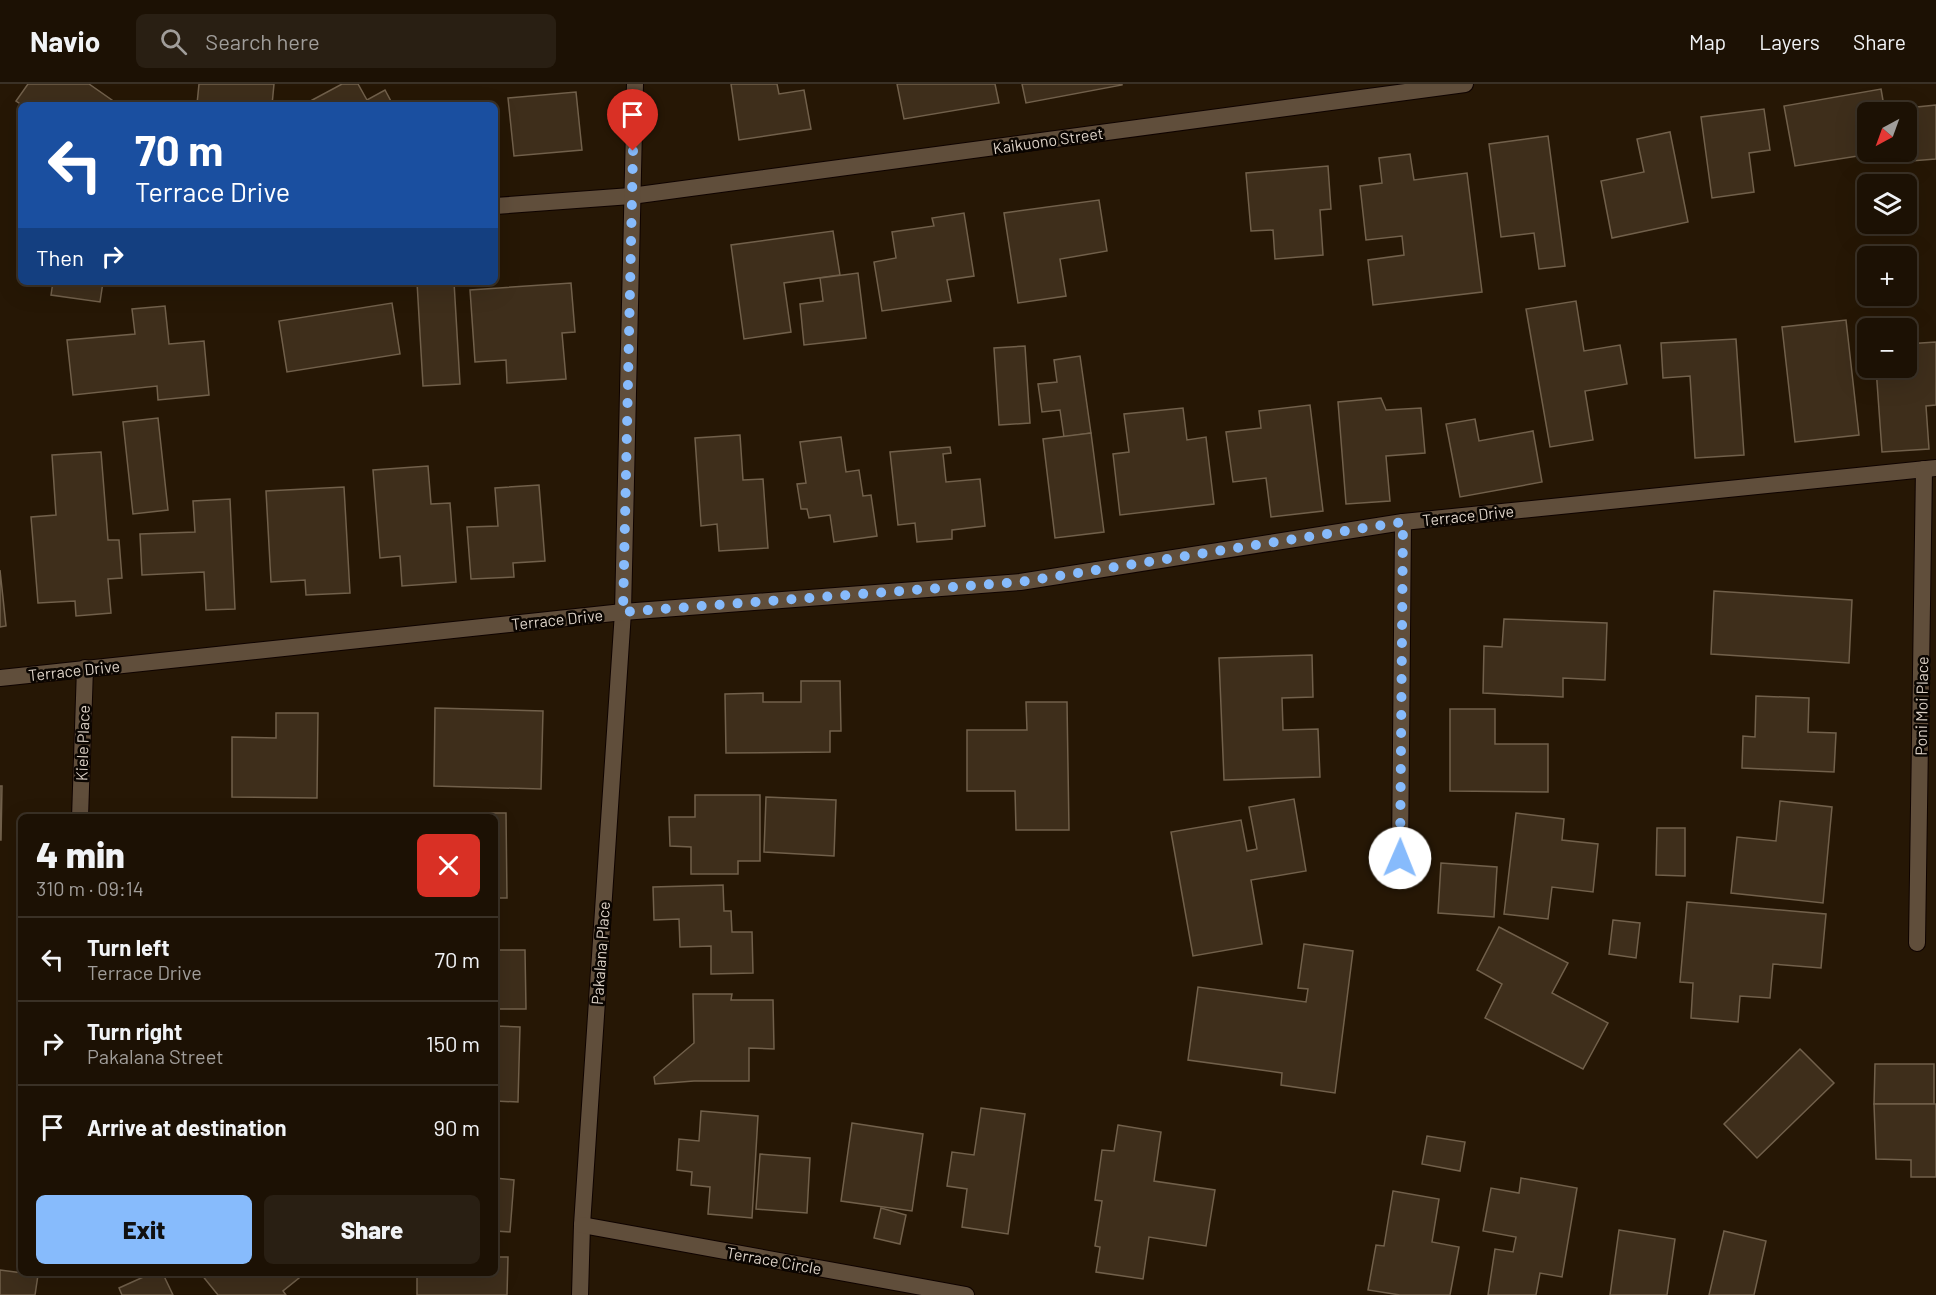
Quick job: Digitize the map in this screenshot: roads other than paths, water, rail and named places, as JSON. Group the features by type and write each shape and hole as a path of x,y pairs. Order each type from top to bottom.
{"street":[{"name":"Pakalana Place","path":"580,1295 582,1225 623,612 635,84"},
{"name":"Kaikuono Street","path":"498,206 631,196 1465,84"},
{"name":"Terrace Drive","path":"0,678 623,612 1020,582 1403,522 1930,469"},
{"name":"Poni Moi Place","path":"1917,943 1930,469"},
{"path":"1400,858 1403,522"},
{"name":"Kiele Place","path":"80,814 85,668"},
{"name":"Terrace Circle","path":"582,1225 966,1295"}]}
